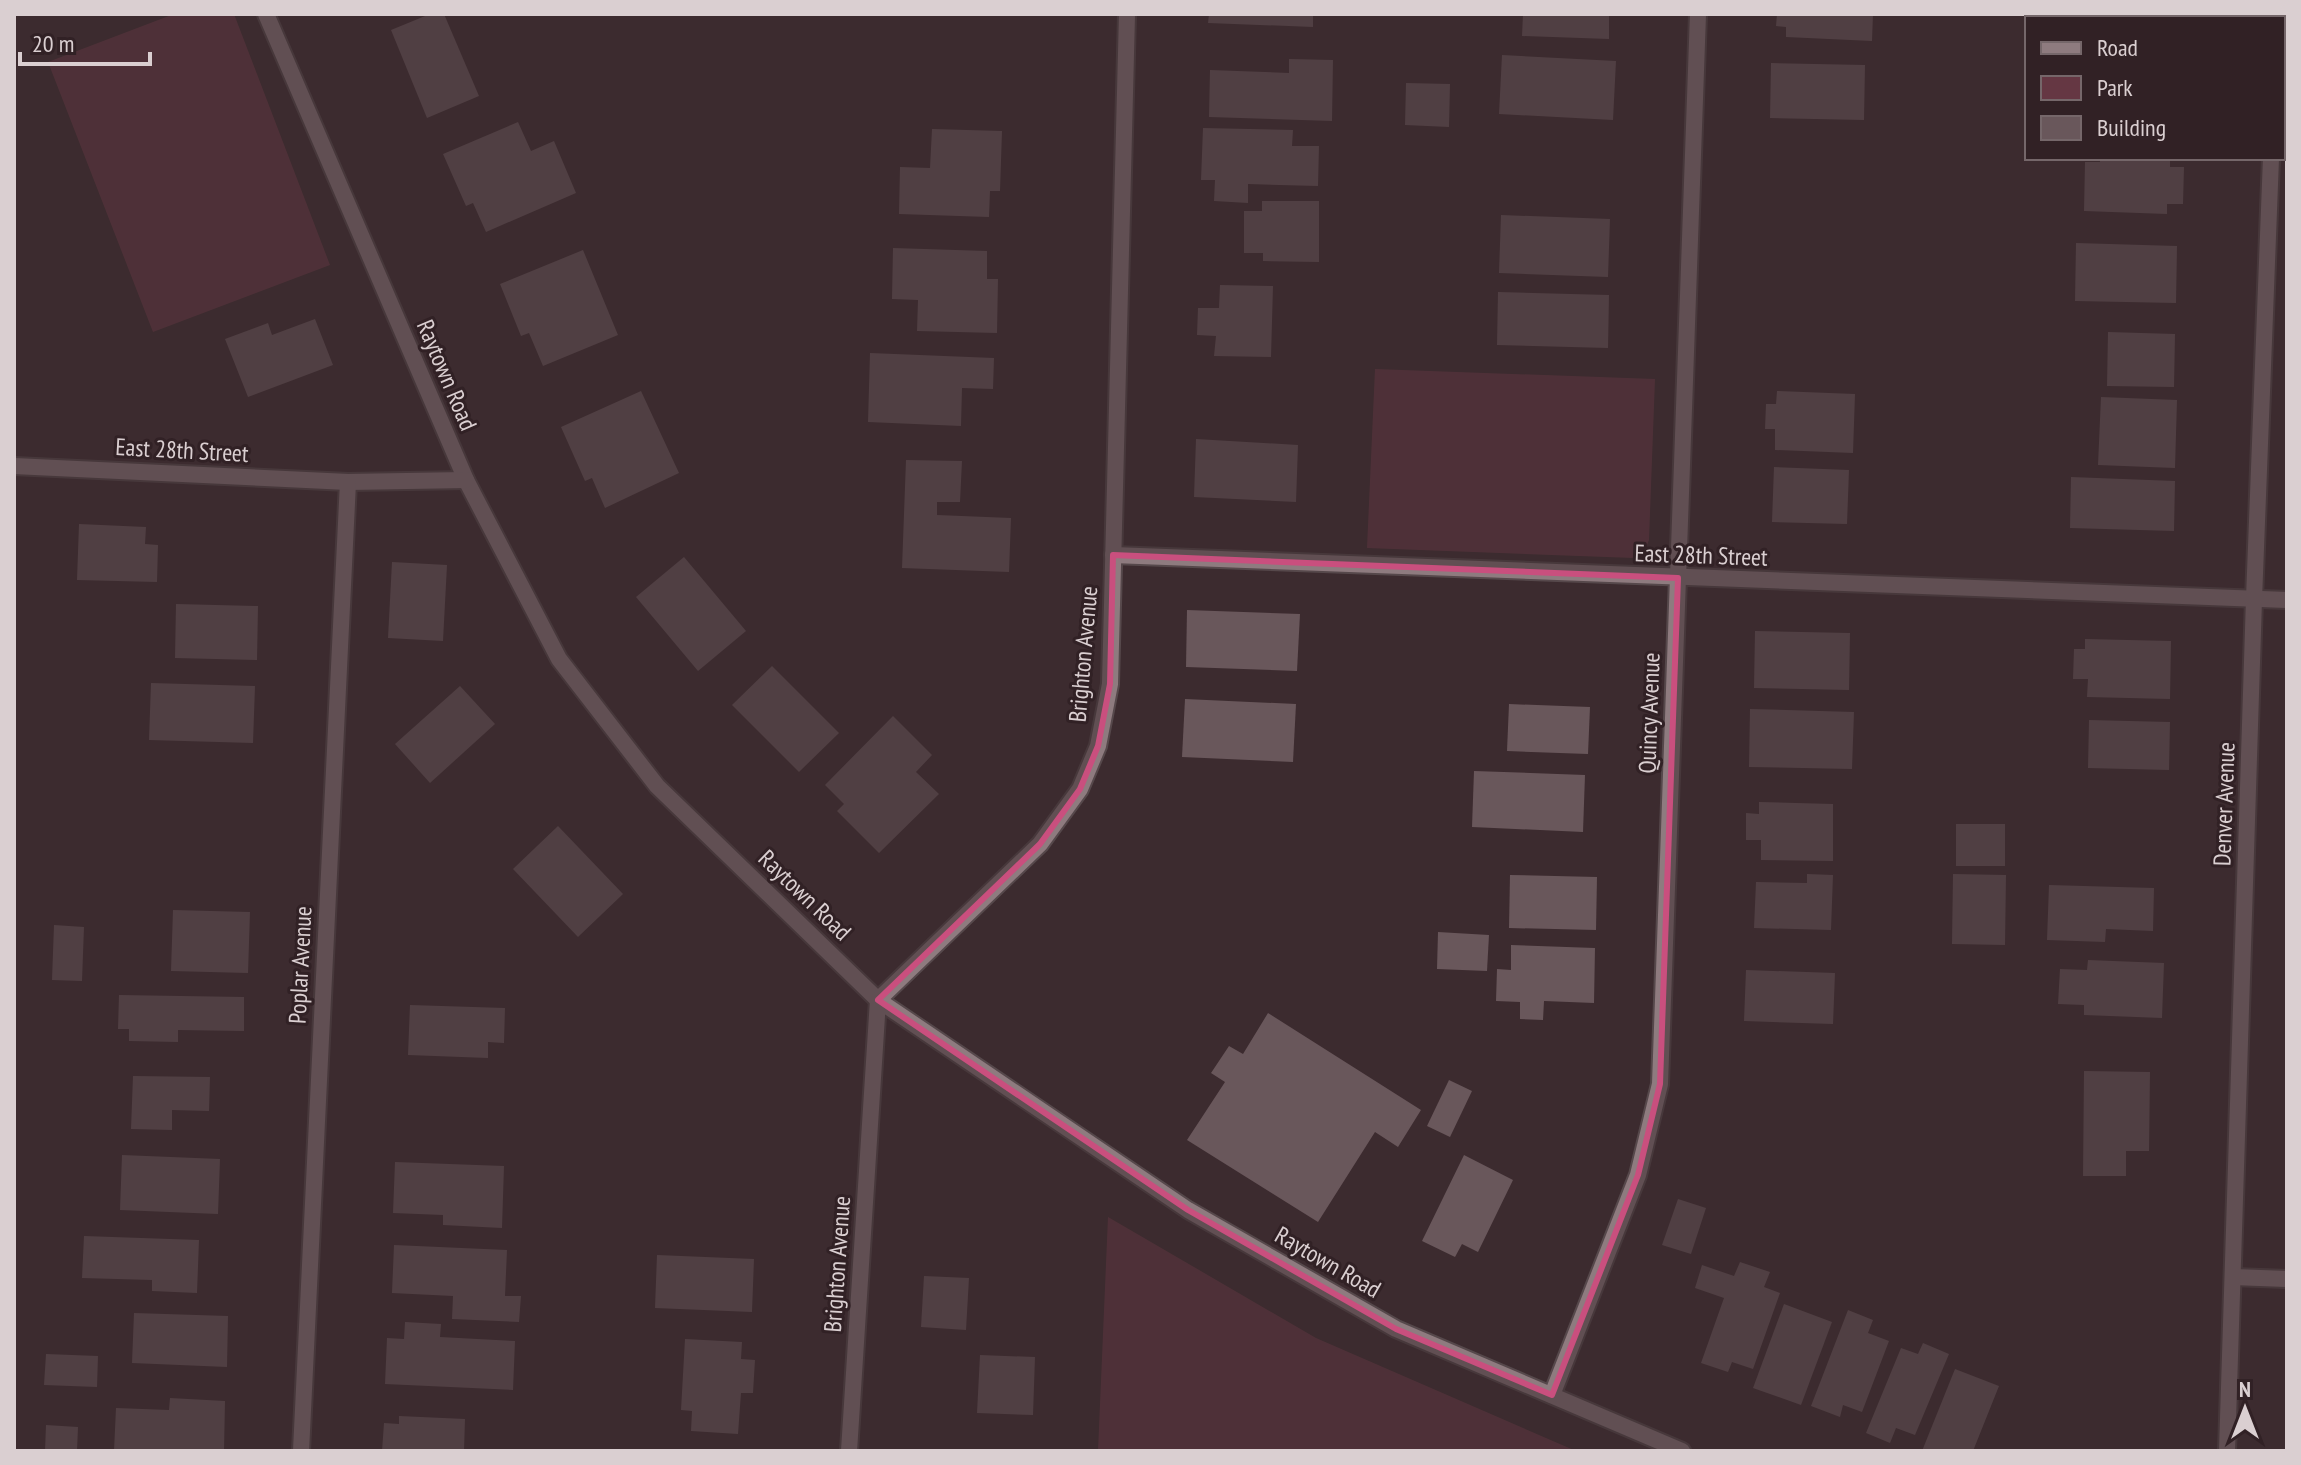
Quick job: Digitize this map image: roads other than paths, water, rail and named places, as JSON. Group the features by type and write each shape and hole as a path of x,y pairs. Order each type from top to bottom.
{"street":[{"name":"Raytown Road","path":"266,14 466,480 559,659 657,786 878,1000 1188,1210 1396,1329 1682,1451"},
{"name":"Brighton Avenue","path":"849,1451 878,1000 1040,844 1080,789 1098,746 1110,684 1127,14"},
{"name":"Quincy Avenue","path":"1552,1395 1638,1175 1660,1084 1698,14"},
{"name":"Denver Avenue","path":"2227,1451 2271,160"},
{"name":"East 28th Street","path":"14,466 348,482 466,480"},
{"name":"Poplar Avenue","path":"301,1451 348,482"},
{"name":"East 28th Street","path":"1113,555 2287,600"},
{"path":"2233,1277 2287,1279"}]}
